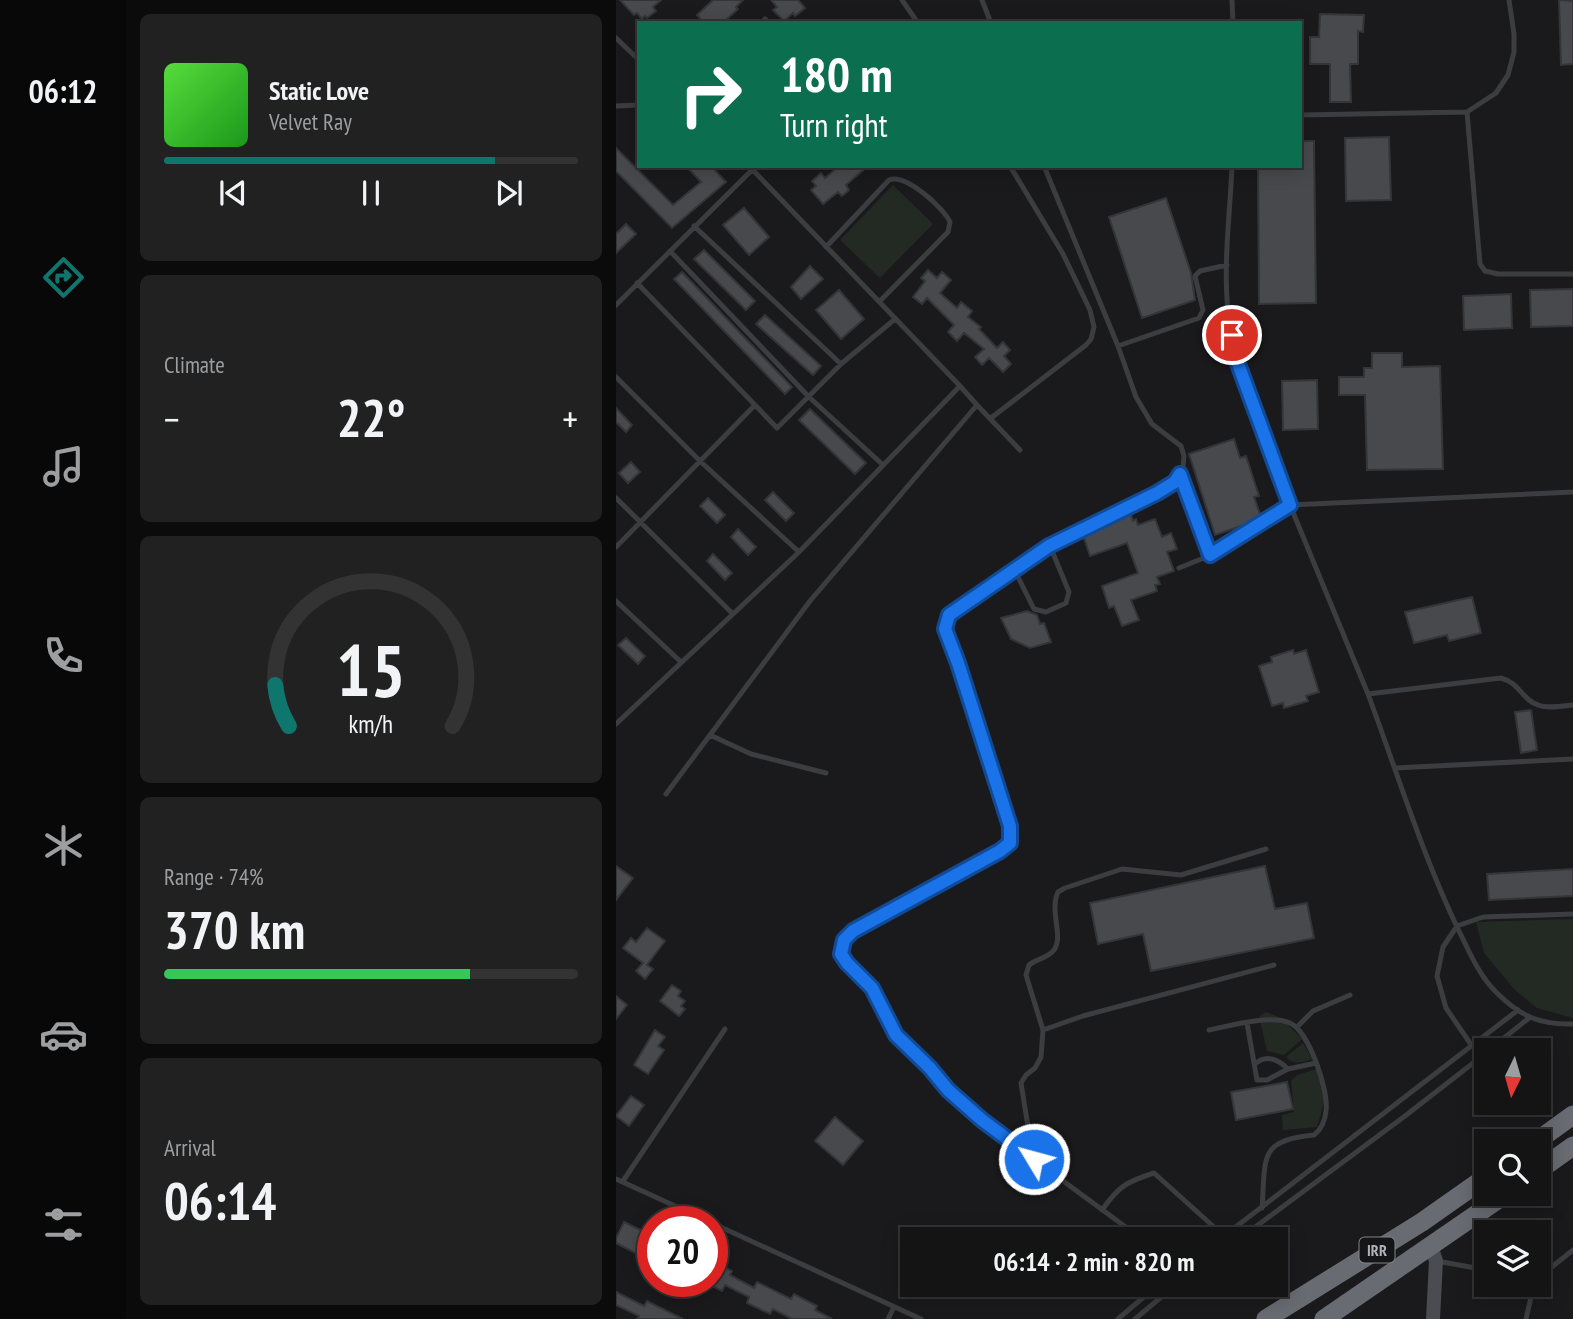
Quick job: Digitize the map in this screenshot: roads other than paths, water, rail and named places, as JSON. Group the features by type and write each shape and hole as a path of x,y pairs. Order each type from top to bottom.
{"highway":[{"path":"1551,1130 1573,1115"},
{"path":"1551,1162 1573,1146"},
{"name":"IRR","path":"1266,1319 1422,1222 1474,1185"},
{"name":"IRR","path":"1324,1319 1434,1253 1491,1206"}],"street":[{"path":"1433,1319 1434,1253"}],"lane":[{"path":"902,0 917,21"},
{"path":"982,0 990,21"},
{"path":"1232,0 1233,21"},
{"path":"1302,115 1467,112 1496,93 1508,75 1514,52 1509,0"},
{"path":"616,38 637,58"},
{"path":"616,106 637,105"},
{"path":"1467,112 1480,264 1485,271 1497,274 1573,274"},
{"path":"616,305 751,168 1020,450"},
{"path":"991,418 1086,345 1091,339 1094,327 1090,310 1063,254 1011,168"},
{"path":"1045,168 1118,346 1136,397 1152,424 1181,446 1184,456 1180,474 1175,482 1157,493 1049,546 958,607 946,620 945,629 1010,826 1010,843 853,931 844,940 841,954 872,988 896,1035 948,1090 982,1120 1125,1227"},
{"path":"1232,168 1227,265 1228,309 1237,361 1290,505 1368,694 1449,911 1474,962 1495,991 1530,1018 1557,1025 1573,1024"},
{"path":"826,247 889,180 894,178 903,180 924,194 946,215 950,222 948,232 880,301"},
{"path":"694,226 841,363"},
{"path":"670,251 809,397 883,465"},
{"path":"1118,346 1202,316 1195,276 1200,271 1227,265"},
{"path":"637,284 777,428 841,363 895,318"},
{"path":"616,377 701,462 799,552"},
{"path":"617,720 799,552 960,386"},
{"path":"616,547 755,405"},
{"path":"666,794 810,601 977,405"},
{"path":"1180,474 1210,555"},
{"path":"1179,568 1210,555 1290,505 1573,492"},
{"path":"616,498 732,613"},
{"path":"1015,571 1034,609 1046,612 1066,603 1069,592 1049,546"},
{"path":"616,601 681,662"},
{"path":"1368,694 1501,678 1511,680 1530,701 1539,706 1573,705"},
{"path":"710,735 751,754 826,773"},
{"path":"1395,768 1573,759"},
{"path":"1034,1159 1021,1083 1039,1063 1043,1030 1026,975 1029,965 1051,954 1055,949 1057,937 1054,908 1058,892 1122,869 1181,874 1266,849"},
{"path":"1472,1046 1446,1008 1437,976 1443,947 1457,926 1483,917 1573,914"},
{"path":"1043,1030 1274,965"},
{"path":"1297,1027 1313,1011 1350,995"},
{"path":"1236,1227 1518,1010"},
{"path":"1504,1038 1530,1018"},
{"path":"1209,1030 1276,1020 1287,1022 1297,1027 1316,1063 1327,1108 1324,1123 1314,1135 1285,1139 1273,1146 1266,1164 1262,1208"},
{"path":"1247,1023 1257,1080 1316,1063"},
{"path":"676,1206 619,1180 725,1029"},
{"path":"1255,1064 1261,1059 1269,1058 1288,1069"},
{"path":"1255,1227 1474,1061"},
{"path":"1102,1210 1116,1190 1154,1173 1211,1227"},
{"path":"728,1230 921,1319"},
{"path":"1551,1268 1573,1250"},
{"path":"1434,1253 1474,1266"},
{"path":"1118,1319 1143,1297"},
{"path":"1135,1319 1161,1297"},
{"path":"1526,1319 1531,1297"},
{"path":"888,1319 894,1307"}]}
